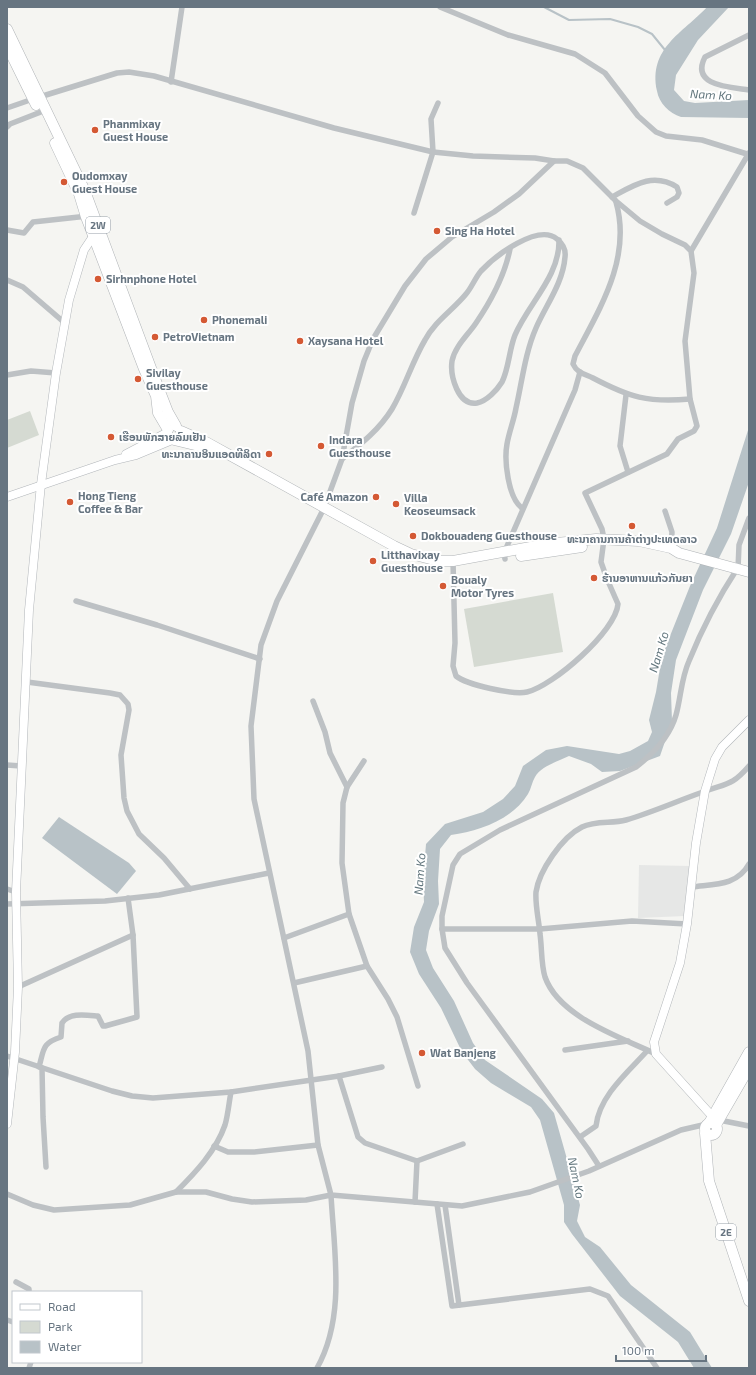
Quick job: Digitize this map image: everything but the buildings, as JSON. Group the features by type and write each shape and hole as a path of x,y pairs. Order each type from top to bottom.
{"highway":[{"name":"2W","path":"7,29 36,98"},
{"name":"2W","path":"7,46 43,111 79,194 90,215 144,369 156,396 158,413 173,433"},
{"path":"173,433 205,445 323,510 412,554 432,560 453,564 504,556 553,543 603,542 670,555 679,552 749,572"},
{"name":"2E","path":"742,1078 749,1052"},
{"name":"2E","path":"749,1068 711,1126 706,1163 709,1182 746,1284 749,1301"}],"street":[{"path":"171,82 182,7"},
{"path":"440,7 501,33 575,54 588,61 605,73 638,116 656,132 666,136 702,140 748,153 691,250 694,273 685,341 690,400 697,426 696,429 678,439 667,454 585,492 602,528 603,542 601,562 606,579 618,604 616,615 600,637 571,665 544,685 520,693 485,687 456,676 453,666 455,643 453,564"},
{"path":"749,35 704,57 701,64 701,71 704,78 711,82 749,90"},
{"path":"7,108 117,73 138,73 334,128 433,152 473,156 535,158 567,161 583,168 614,199 640,221 685,245 691,250"},
{"path":"414,213 433,152 431,118 438,104"},
{"path":"7,127 10,124 43,111"},
{"path":"317,1368 332,1330 336,1306 331,1195 318,1145 308,1051 254,799 251,762 251,726 261,645 277,601 323,510 342,458 352,404 364,361 373,339 405,286 426,259 452,238 494,212 519,194 554,160"},
{"path":"614,199 642,181 651,179 660,180 673,185 679,190 677,197 667,203"},
{"path":"614,199 619,213 620,239 618,263 604,302 575,356 573,364 580,372 626,395 644,400 690,400"},
{"path":"7,230 24,233 35,221 90,215"},
{"path":"7,1124 11,1057 18,987 16,892 29,610 41,484 56,374 69,300 84,250 97,232"},
{"path":"342,458 368,438 385,420 393,408 425,339 433,327 466,294 486,265 532,235 543,233 553,235 564,247 566,256 562,274 534,335 506,444 507,476 517,502 522,508"},
{"path":"510,249 507,264 500,278 477,322 457,349 452,361 452,377 455,386 470,403 478,403 486,399 502,380 514,337 522,319 556,264 559,240"},
{"path":"7,280 23,287 66,324"},
{"path":"7,375 31,372 56,374"},
{"path":"504,556 522,508 575,390 580,372"},
{"path":"626,395 620,446 628,472"},
{"path":"7,497 41,484 115,460 136,455 173,433"},
{"path":"665,512 679,552"},
{"path":"599,1166 580,1137 467,983 445,948 442,929 442,916 453,865 460,854 500,830 636,767 651,755 664,738 676,715 680,686 688,663 707,622 736,569 739,545 749,518"},
{"path":"76,601 260,659"},
{"path":"26,682 110,693 120,695 125,700 129,710 121,755 124,798 127,811 139,834 164,858 190,889"},
{"path":"313,701 325,732 330,753 347,786"},
{"path":"656,1054 654,1042 680,963 687,924 705,791 719,753 732,736 749,720"},
{"path":"364,761 347,786 343,803 342,862 349,914 367,966 388,999 397,1017 418,1086"},
{"path":"7,765 21,766"},
{"path":"711,1126 656,1054 578,1016 556,997 545,976 536,893 543,870 571,835 582,827 601,822 620,822 643,815 705,791 724,786 733,782 749,766"},
{"path":"692,887 728,883 736,880 745,872 749,864"},
{"path":"7,904 159,895 269,873"},
{"path":"7,889 16,892"},
{"path":"46,1167 40,1068 45,1046 50,1040 61,1037 62,1023 74,1015 98,1016 103,1026 137,1017 133,936 128,898"},
{"path":"284,938 349,914"},
{"path":"442,929 540,929 632,921 687,924"},
{"path":"18,987 133,936"},
{"path":"294,983 367,966"},
{"path":"565,1050 628,1041"},
{"path":"580,1137 596,1126 597,1118 605,1100 648,1050"},
{"path":"11,1057 112,1092 132,1096 171,1097 231,1092 339,1076 382,1067"},
{"path":"339,1076 358,1137 365,1143 417,1161 464,1144"},
{"path":"176,1192 198,1169 214,1146 225,1125 231,1092"},
{"path":"7,1194 43,1209 61,1210 130,1205 176,1192 206,1192 252,1202 306,1200 331,1195 462,1206 530,1192 589,1171 681,1130 711,1126 749,1126"},
{"path":"214,1146 228,1152 248,1152 318,1145"},
{"path":"415,1202 417,1161"},
{"path":"437,1204 452,1306 590,1289 608,1296 657,1368"},
{"path":"445,1205 460,1305"},
{"path":"16,1282 28,1289 29,1291"}],"shaded area":[{"path":"639,865 691,866 685,916 638,918"}],"green space":[{"path":"30,411 39,435 7,448 7,420"},
{"path":"553,593 563,652 474,667 464,609"}],"water":[{"path":"707,7 729,7 698,40 676,75 674,90 684,101 695,103 749,100 749,118 681,117 672,113 665,107 658,95 656,76 658,63 663,52 678,34"},
{"path":"749,427 749,482 731,534 703,590 676,660 671,693 672,721 660,756 620,771 602,772 591,764 569,756 541,770 534,779 528,794 513,811 494,823 473,831 451,835 440,849 438,881 439,904 429,931 426,950 433,968 454,1001 473,1043 485,1060 542,1099 554,1113 580,1205 577,1221 585,1237 600,1247 631,1285 690,1332 712,1368 694,1368 678,1342 620,1296 572,1234 564,1222 564,1205 540,1120 531,1107 491,1083 475,1069 462,1052 441,1008 419,974 410,952 414,927 424,902 423,881 426,844 445,824 483,812 503,799 515,786 523,766 546,750 567,746 619,754 630,751 648,741 652,732 649,720 656,692 662,656 690,586 717,528"},
{"path":"59,817 129,863 136,871 117,894 42,838"}],"waterway":[{"path":"544,7 569,20 610,19 638,27 652,34 665,50"}],"place":[{"name":"Phanmixay Guest House","path":"95,130"},
{"name":"Oudomxay Guest House","path":"64,182"},
{"name":"Sing Ha Hotel","path":"437,231"},
{"name":"Sirhnphone Hotel","path":"98,279"},
{"name":"Phonemali","path":"204,320"},
{"name":"PetroVietnam","path":"155,337"},
{"name":"Xaysana Hotel","path":"300,341"},
{"name":"Sivilay Guesthouse","path":"138,379"},
{"name":"ເຮືອນພັກສາຍລົມເຢັນ","path":"111,437"},
{"name":"Indara Guesthouse","path":"321,446"},
{"name":"ທະນາຄານອິນແອດທີລິດາ","path":"269,454"},
{"name":"Café Amazon","path":"376,497"},
{"name":"Hong Tieng Coffee & Bar","path":"70,502"},
{"name":"Villa Keoseumsack","path":"396,504"},
{"name":"ທະນາຄານການຄ້າຕ່າງປະເທດລາວ","path":"632,526"},
{"name":"Dokbouadeng Guesthouse","path":"413,536"},
{"name":"Litthavixay Guesthouse","path":"373,561"},
{"name":"ຮ້ານອາຫານແກ້ວກັນຍາ","path":"594,578"},
{"name":"Boualy Motor Tyres","path":"443,586"},
{"name":"Wat Banjeng","path":"422,1053"}],"water label":[{"name":"Nam Ko","path":"711,95"},
{"name":"Nam Ko","path":"659,652"},
{"name":"Nam Ko","path":"420,874"},
{"name":"Nam Ko","path":"576,1178"}]}
